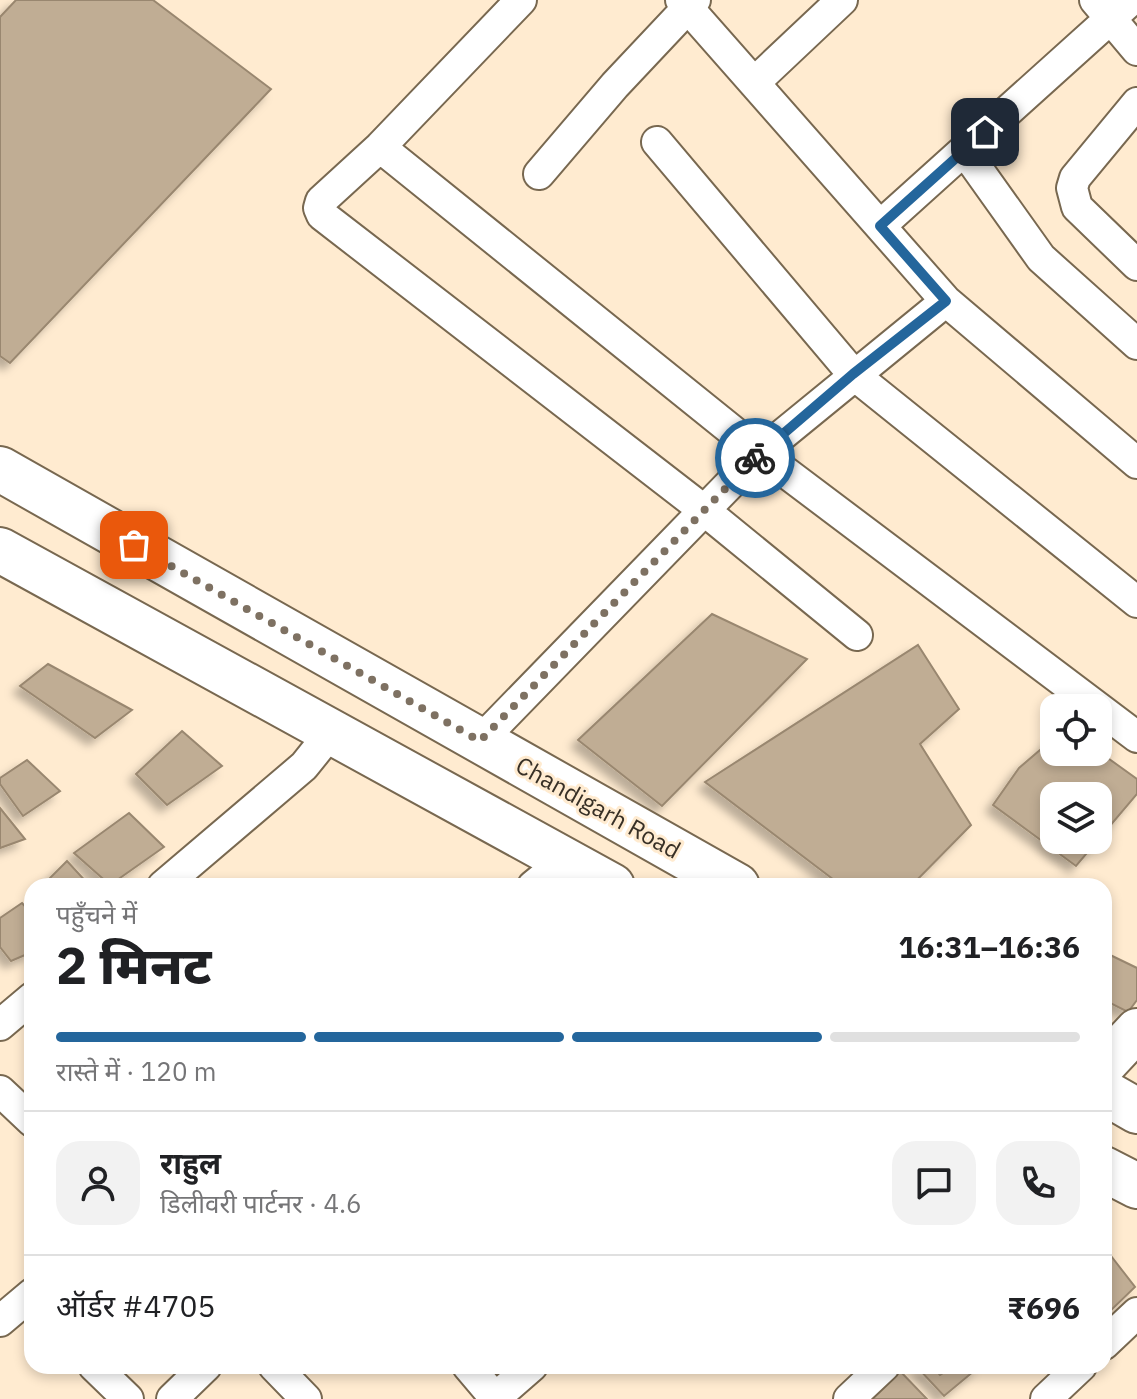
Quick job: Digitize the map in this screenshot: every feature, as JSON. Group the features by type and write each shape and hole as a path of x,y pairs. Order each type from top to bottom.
{"main road":[{"name":"Chandigarh Road","path":"0,469 723,878"},
{"path":"0,550 332,731 550,873 574,878"},
{"path":"1112,1097 1137,1111"},
{"path":"1112,1173 1137,1186"}],"street":[{"path":"521,0 380,147 321,201 319,208 322,215 705,511 857,635"},
{"path":"754,83 842,0"},
{"path":"539,174 687,2 946,301 1137,463"},
{"path":"880,226 964,150 1113,6 1137,50"},
{"path":"1137,103 1075,178 1072,188 1077,207 1137,265"},
{"path":"657,142 853,374 1137,602"},
{"path":"380,147 760,453 1137,737"},
{"path":"964,150 1041,258 1137,344"},
{"path":"480,741 760,453 946,301"},
{"path":"172,878 304,766 332,731"},
{"path":"0,1025 24,1005"},
{"path":"1112,1057 1137,1030"},
{"path":"0,1091 24,1114"},
{"path":"0,1321 22,1297"},
{"path":"1112,1336 1137,1313"},
{"path":"172,1399 198,1374"},
{"path":"282,1374 304,1398"},
{"path":"475,1374 495,1399 523,1374"},
{"path":"849,1399 876,1374"},
{"path":"1046,1399 1073,1374"}],"building":[{"path":"16,0 153,0 271,89 10,363 0,356 0,17"},
{"path":"712,614 807,659 662,806 578,740"},
{"path":"918,645 959,709 920,744 971,825 919,878 831,878 705,782"},
{"path":"48,664 132,710 95,738 20,686"},
{"path":"182,731 222,766 167,805 136,774"},
{"path":"1040,750 1040,766 1112,766 1112,761 1137,779 1137,794 1112,824 1112,782 1040,782 1040,840 993,805 1019,768"},
{"path":"27,760 60,791 23,816 0,784 0,778"},
{"path":"0,808 25,839 0,848"},
{"path":"129,813 164,847 120,878 102,878 74,853"},
{"path":"1060,854 1086,854 1076,866"},
{"path":"67,861 83,878 50,878"},
{"path":"22,903 24,905 24,955 11,961 0,947 0,918"},
{"path":"1112,956 1137,968 1137,1000 1128,1012 1112,1004"},
{"path":"1112,1257 1135,1287 1112,1309"},
{"path":"895,1374 903,1374 927,1399 870,1399"},
{"path":"923,1374 970,1374 944,1396"}],"way so far":[{"path":"134,545 480,741 755,458"}],"route":[{"path":"755,458 853,374 946,301 880,226 985,132"}]}
